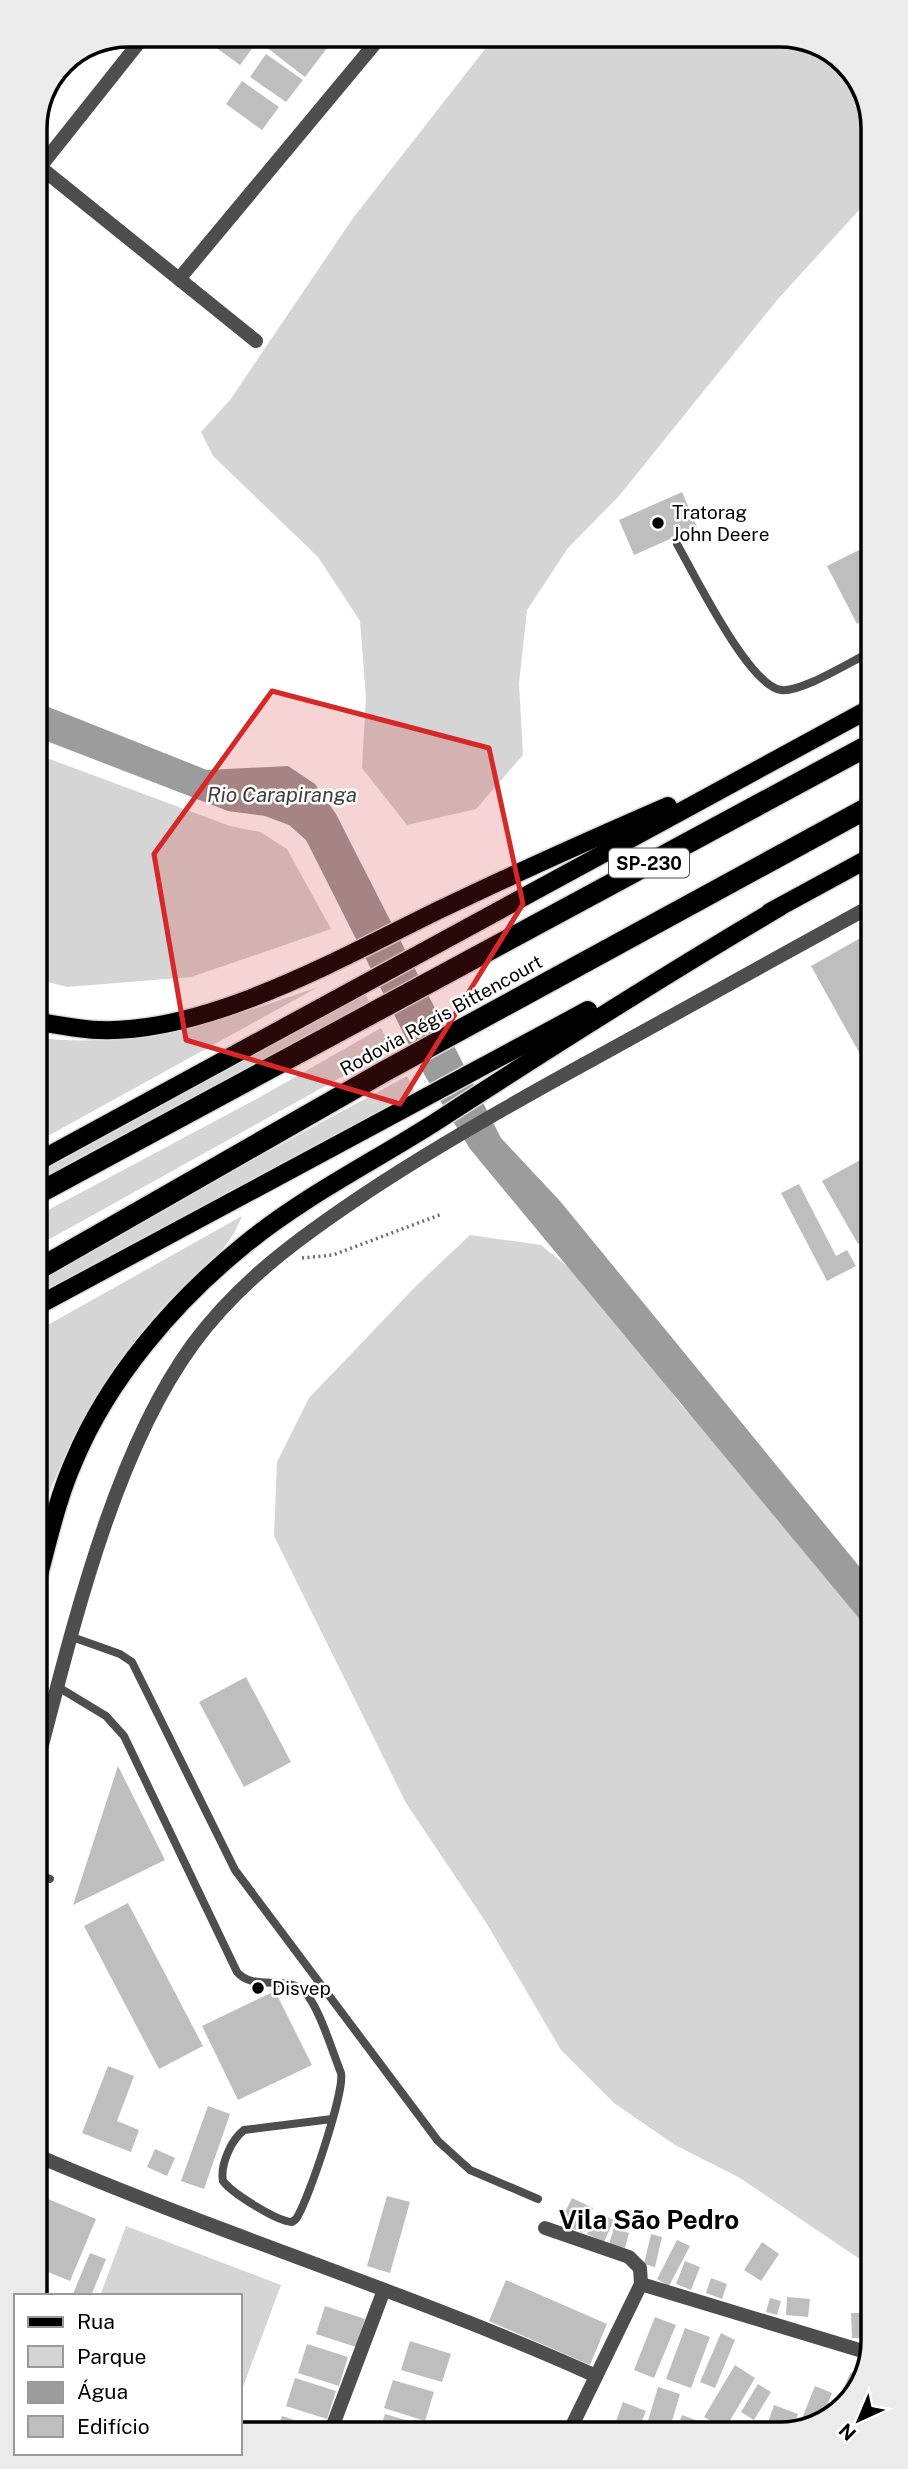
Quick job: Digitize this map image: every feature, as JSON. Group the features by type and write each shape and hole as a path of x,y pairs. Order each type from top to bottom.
{"highway":[{"name":"Rodovia Régis Bittencourt","path":"47,1189 861,749"},
{"name":"Rodovia Régis Bittencourt","path":"47,1264 385,1071 861,811"}],"main road":[{"path":"47,1157 861,713"},
{"path":"47,1023 100,1030 150,1025 201,1014 272,991 506,878 789,751"},
{"path":"47,1301 861,862"},
{"path":"47,1546 78,1451 121,1380 159,1329 243,1246 301,1205 780,907"}],"street":[{"path":"47,154 135,47"},
{"path":"179,279 372,47"},
{"path":"47,172 256,341"},
{"path":"47,1727 72,1637 120,1486 168,1383 193,1344 226,1303 272,1258 431,1150 861,911"},
{"path":"47,2159 384,2290 596,2376"},
{"path":"545,2228 629,2257 640,2269 641,2284 574,2422"},
{"path":"641,2284 860,2350"},
{"path":"334,2422 384,2290"}],"lane":[{"path":"677,544 746,662 772,688 789,690 861,656"},
{"path":"72,1637 120,1654 132,1662 234,1870 438,2141 470,2170 538,2199"},
{"path":"58,1687 106,1716 124,1736 240,1976 257,1982 298,1987 310,2000 342,2080 332,2119 299,2214 292,2222 282,2220 235,2192 223,2181 222,2168 236,2138 244,2130 332,2119"}],"path":[{"path":"272,1258 333,1255 442,1214"}],"highlighted area":[{"path":"272,691 489,748 523,904 400,1104 186,1040 154,854"}],"green space":[{"path":"487,47 785,47 811,53 833,67 847,83 858,108 861,129 861,208 778,299 619,496 568,548 527,610 519,683 523,755 476,809 407,825 362,768 366,697 360,621 318,557 213,456 201,432 230,400 353,218"},
{"path":"47,758 230,826 260,832 287,849 331,929 191,977 67,987 47,982"},
{"path":"318,987 47,1136 47,1039 75,1040 146,1036 247,1011"},
{"path":"364,992 371,1005 47,1181 47,1166"},
{"path":"381,1028 392,1049 47,1240 47,1211 260,1097"},
{"path":"407,1076 415,1092 47,1292 47,1272"},
{"path":"242,1216 226,1245 155,1316 118,1364 86,1415 47,1497 47,1325"},
{"path":"470,1235 541,1245 596,1290 639,1344 680,1404 732,1455 861,1620 861,2260 740,2178 675,2145 614,2103 561,2050 487,1924 406,1803 274,1536 277,1462 309,1398 416,1286"},
{"path":"126,2226 281,2285 242,2390 242,2294 101,2294"}],"water":[{"name":"Rio Carapiranga","path":"47,706 207,770 288,766 315,784 336,814 501,1138 560,1201 861,1569 861,1621 470,1149 425,1076 306,840 289,825 265,816 228,811 47,741"}],"building":[{"path":"215,47 253,47 240,65"},
{"path":"266,47 328,47 305,77"},
{"path":"266,54 303,80 286,102 250,77"},
{"path":"242,81 279,107 262,130 226,104"},
{"name":"Tratorag John Deere","path":"682,492 697,527 634,555 619,520"},
{"path":"859,550 861,622 857,624 827,566"},
{"path":"861,938 861,1056 811,966"},
{"path":"861,1160 861,1242 858,1244 822,1181"},
{"path":"799,1184 836,1256 847,1250 856,1266 827,1281 781,1193"},
{"path":"246,1677 291,1762 244,1787 199,1702"},
{"path":"118,1766 165,1860 73,1905"},
{"path":"128,1903 203,2046 159,2069 84,1926"},
{"path":"275,1991 312,2065 238,2100 202,2026"},
{"path":"108,2066 134,2076 117,2121 139,2130 131,2152 82,2133"},
{"path":"208,2106 230,2114 204,2189 181,2181"},
{"path":"155,2149 175,2158 167,2176 147,2167"},
{"path":"387,2196 410,2202 390,2273 367,2266"},
{"path":"572,2198 593,2208 582,2233 560,2222"},
{"path":"48,2199 96,2219 70,2281 47,2272"},
{"path":"597,2212 614,2220 604,2242 587,2234"},
{"path":"614,2228 629,2233 625,2248 609,2244"},
{"path":"651,2234 662,2237 655,2267 644,2264"},
{"path":"677,2240 690,2246 669,2286 657,2279"},
{"path":"762,2242 779,2254 761,2281 744,2270"},
{"path":"90,2253 106,2259 92,2294 73,2294"},
{"path":"685,2261 700,2267 691,2290 676,2284"},
{"path":"711,2278 727,2284 722,2299 706,2293"},
{"path":"506,2280 607,2324 590,2365 489,2321"},
{"path":"787,2297 810,2299 808,2317 786,2315"},
{"path":"770,2298 781,2301 777,2315 766,2312"},
{"path":"325,2306 365,2319 356,2347 316,2334"},
{"path":"851,2313 861,2313 861,2338 852,2338"},
{"path":"655,2317 676,2325 654,2378 634,2370"},
{"path":"685,2328 710,2337 691,2388 666,2379"},
{"path":"721,2333 735,2340 715,2388 700,2382"},
{"path":"410,2341 451,2354 442,2382 401,2370"},
{"path":"307,2344 348,2357 339,2386 298,2373"},
{"path":"735,2365 755,2378 729,2422 713,2422 704,2417"},
{"path":"851,2372 853,2373 845,2385"},
{"path":"295,2378 336,2391 327,2419 286,2406"},
{"path":"393,2380 434,2392 425,2421 384,2408"},
{"path":"758,2384 771,2392 754,2420 741,2412"},
{"path":"815,2386 824,2390 824,2408 802,2418"},
{"path":"658,2387 680,2394 672,2422 648,2422"},
{"path":"623,2402 646,2411 642,2422 616,2422"},
{"path":"774,2405 798,2414 796,2420 768,2422"},
{"path":"385,2414 412,2422 382,2422"},
{"path":"682,2415 701,2422 679,2422"},
{"path":"282,2416 300,2422 280,2422"}],"place":[{"name":"Tratorag John Deere","path":"658,523"},
{"name":"Disvep","path":"258,1988"}],"district":[{"name":"Vila São Pedro","path":"649,2219"}]}
